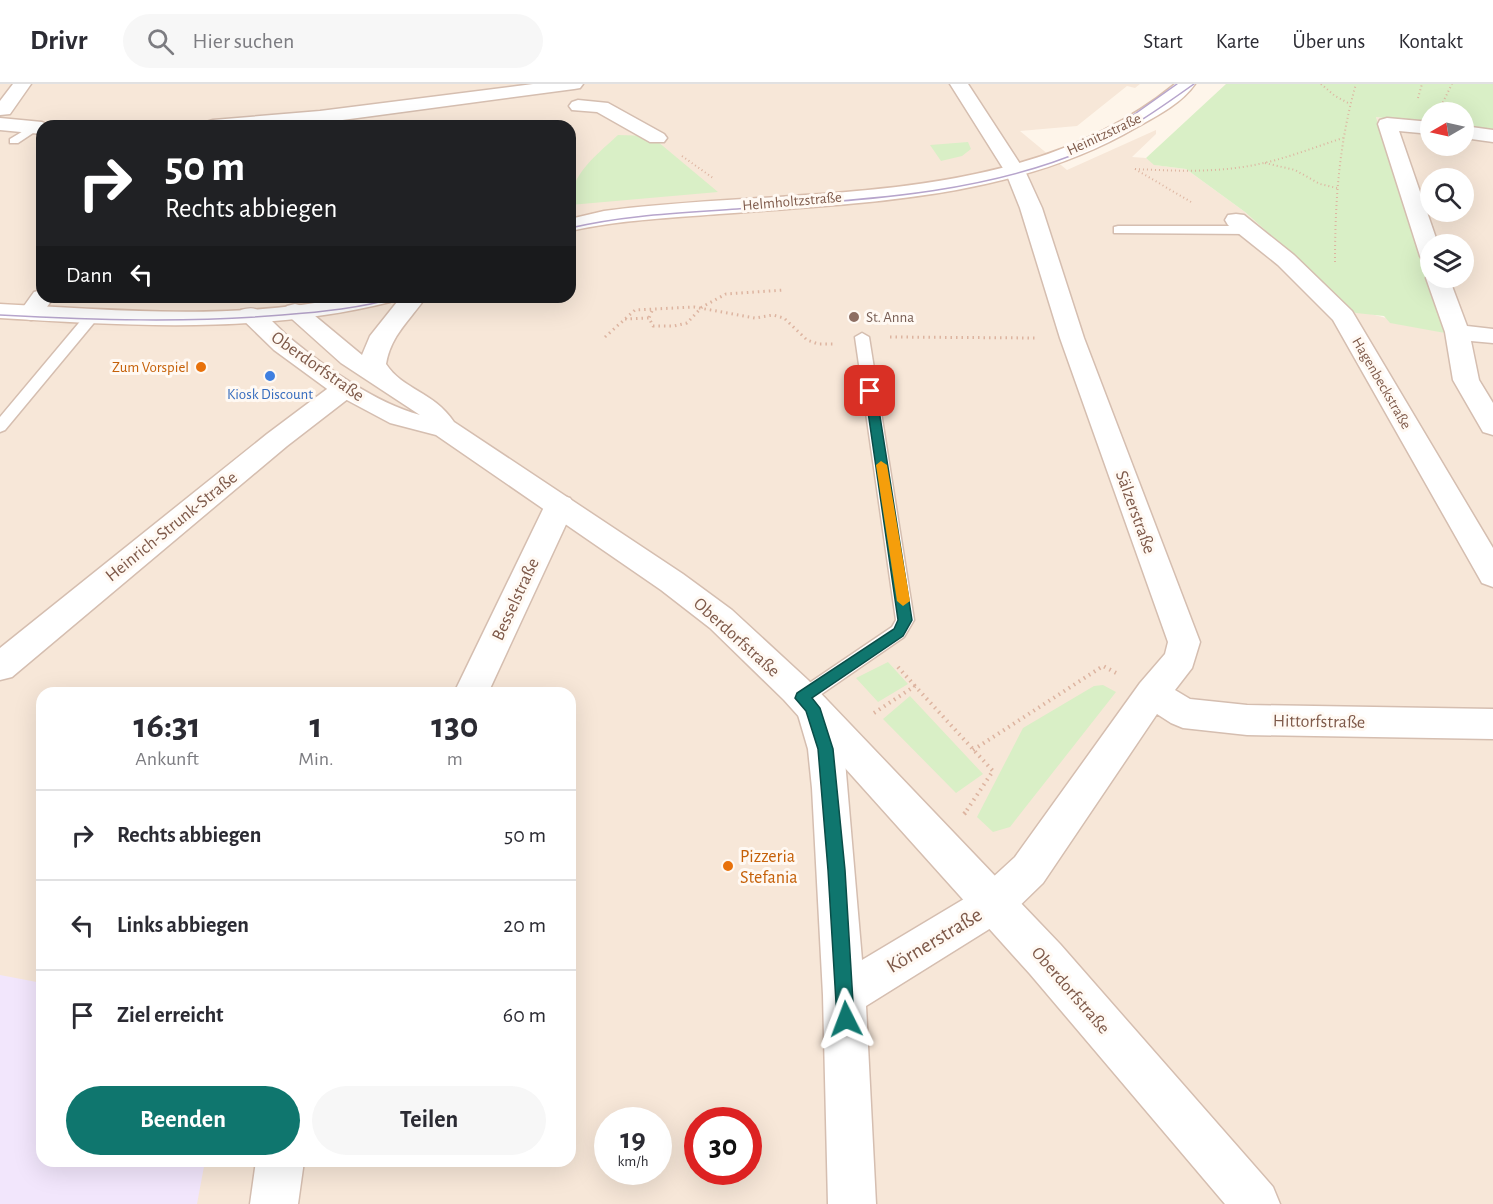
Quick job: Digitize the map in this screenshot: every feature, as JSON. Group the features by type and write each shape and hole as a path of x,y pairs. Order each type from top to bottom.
{"street":[{"path":"22,84 2,117 36,127"},
{"name":"Sälzerstraße","path":"959,84 1014,170 1031,208 1072,338 1184,642 1180,659 1152,693 1029,870 993,904"},
{"name":"Heinitzstraße","path":"1014,170 1069,152 1114,133 1154,110 1186,84"},
{"path":"284,120 570,85 575,113 601,107 657,138"},
{"path":"1420,127 1387,124 1424,234"},
{"path":"1474,133 1493,136"},
{"name":"Helmholtzstraße","path":"576,224 617,217 901,190 1014,170"},
{"name":"Hagenbeckstraße","path":"1242,225 1286,260 1342,315 1493,575"},
{"path":"1442,288 1457,332 1466,380 1493,426"},
{"path":"295,311 353,303"},
{"path":"385,379 373,364 374,352 379,339 409,303"},
{"name":"Oberdorfstraße","path":"0,311 36,305 93,315 186,317 295,311"},
{"path":"295,311 350,358 422,401 437,415 444,428"},
{"name":"Oberdorfstraße","path":"250,315 344,389 400,418 444,428 672,582 721,619 808,703 1045,959 1256,1204"},
{"path":"1457,332 1493,336"},
{"name":"Heinrich-Strunk-Straße","path":"0,667 277,440 344,389"},
{"name":"Besselstraße","path":"474,687 560,505"},
{"name":"Hittorfstraße","path":"1152,693 1183,713 1210,717 1247,720 1493,724"},
{"path":"808,703 826,749 830,788 844,995 852,1204"},
{"name":"Körnerstraße","path":"844,995 993,904"},
{"path":"274,1204 279,1167"}],"lane":[{"path":"14,141 36,129"},
{"path":"1118,230 1242,225"},
{"path":"0,427 93,315"},
{"path":"808,703 898,632 905,620 897,527 862,341"}],"path":[{"path":"1321,84 1350,104"},
{"path":"1342,315 1356,313 1335,268 1337,188 1343,138 1356,84"},
{"path":"1443,102 1452,84"},
{"path":"1242,225 1222,221 1135,169 1207,171 1263,163 1343,138"},
{"path":"1263,163 1296,170 1320,184 1337,188"},
{"path":"649,318 654,326 674,326 694,319 702,307 726,294 786,290"},
{"path":"605,337 628,314 639,309 652,311 702,307 755,318 773,315 784,318 797,332 818,344 862,341 1072,338"},
{"path":"649,318 652,311"},
{"path":"625,319 649,318"},
{"path":"973,750 1103,666 1152,693"},
{"path":"874,713 915,686 993,771 964,814"}],"shaded area":[{"path":"0,84 1140,84 1135,88 1127,86 1077,126 1020,131 1067,170 1156,130 1156,134 1132,157 1146,158 1155,165 1186,169 1245,212 1304,265 1347,308 1445,333 1431,288 1474,288 1474,234 1420,234 1420,255 1376,117 1420,123 1420,156 1474,156 1474,129 1493,132 1493,1204 0,1204"},
{"path":"0,975 36,982 36,1167 204,1167 197,1204 0,1204"}],"green space":[{"path":"1226,84 1493,84 1493,132 1474,129 1474,102 1420,102 1420,123 1376,117 1420,255 1420,288 1431,288 1445,333 1390,323 1384,316 1356,313 1347,308 1304,265 1245,212 1186,169 1154,165 1146,158"},
{"path":"618,135 651,136 718,192 576,204 576,182 594,157"},
{"path":"968,142 971,149 962,156 941,161 930,145"},
{"path":"888,662 908,684 878,702 856,678"},
{"path":"1103,685 1116,692 1010,827 993,832 977,817 1023,728 1094,686"},
{"path":"910,696 983,774 956,793 883,719"}],"tram line":[{"path":"1100,135 1122,123 1177,84"},
{"path":"576,227 653,215 870,199 958,187 1044,165 1085,150 1141,120 1194,84"},
{"path":"0,315 141,320 247,318 341,309 374,303"}],"slow traffic":[{"path":"881,465 903,601"}],"place":[{"name":"St. Anna","path":"854,317"},
{"name":"Zum Vorspiel","path":"201,367"},
{"name":"Kiosk Discount","path":"270,376"},
{"name":"Pizzeria Stefania","path":"728,866"}],"route":[{"path":"846,1019 837,870 826,749 813,708 802,698 898,632 905,620 870,391"}]}
